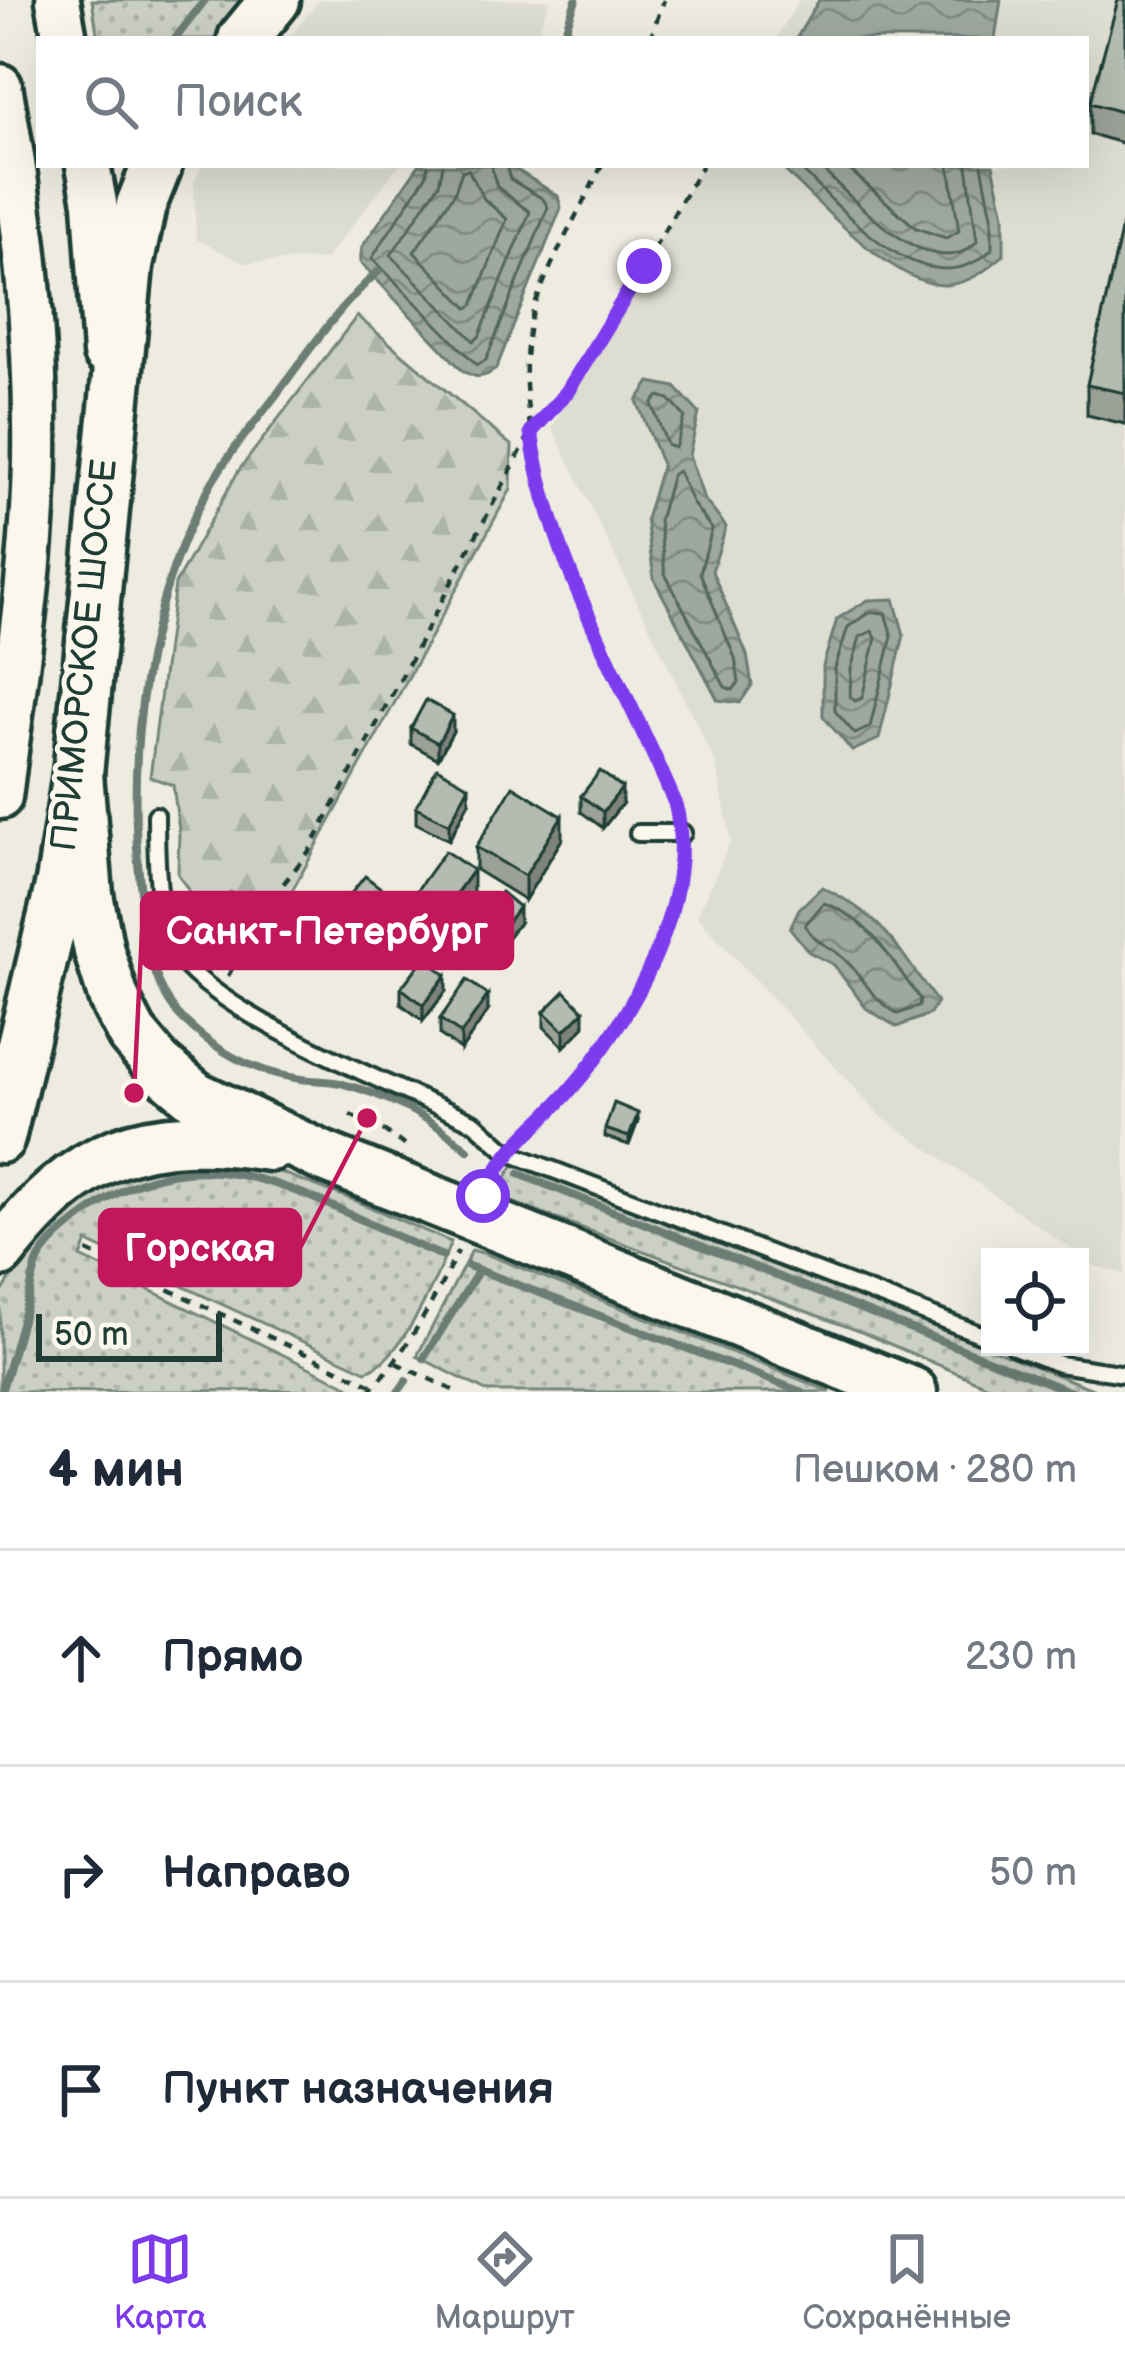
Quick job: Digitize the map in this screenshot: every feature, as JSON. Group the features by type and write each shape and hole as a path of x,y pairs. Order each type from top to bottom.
{"highway":[{"path":"245,36 275,0"},
{"path":"110,426 128,266 141,205 157,168"},
{"name":"ПРИМОРСКОЕ ШОССЕ","path":"0,1138 61,882 78,774 110,426"},
{"path":"78,774 85,874 99,951 114,999 132,1034 158,1065 195,1096 322,1156 911,1392"},
{"path":"0,1252 42,1204 77,1175 118,1151 167,1139 214,1138 322,1156"}],"main road":[{"path":"58,0 64,36"},
{"name":"ПРИМОРСКОЕ ШОССЕ","path":"0,86 28,258 34,363 28,569 0,796"},
{"name":"ПРИМОРСКОЕ ШОССЕ","path":"89,168 110,426"}],"lane":[{"path":"156,815 157,881 173,950 218,995 247,1014 475,1124 507,1152 981,1335"},
{"path":"638,833 683,833"},
{"path":"1038,1356 1125,1374"}],"path":[{"path":"651,36 664,0"},
{"path":"507,1152 571,1089 628,1007 661,942 676,889 683,833 654,753 571,579 537,471 531,432 527,358 536,300 601,168"},
{"path":"218,995 266,906 310,850 531,432 587,362 595,340 700,168"},
{"path":"350,1115 383,1130 417,1154"},
{"path":"87,1251 372,1389 396,1363 426,1317 464,1238"},
{"path":"396,1363 457,1392"}],"shaded area":[{"path":"319,0 550,0 536,36 290,36"},
{"path":"799,0 1125,0 1125,1274 1096,1266 1089,1261 1089,1248 1070,1248 879,1115 697,916 731,841 716,764 552,427 701,168 1089,168 1089,36 778,36"},
{"path":"201,168 397,168 326,259 244,263 196,239 194,182"}],"green space":[{"path":"92,0 252,0 217,36 98,36"},
{"path":"357,316 512,446 511,489 291,893 278,910 230,892 208,921 178,874 173,785 150,777 175,584 239,470"},
{"path":"518,1160 981,1345 981,1356 1010,1356 1100,1392 1002,1392 859,1331 507,1200 504,1183"},
{"path":"159,1162 255,1163 451,1242 405,1335 379,1364 366,1371 87,1242 81,1257 356,1390 0,1392 0,1296 22,1259 93,1188"},
{"path":"472,1250 831,1392 488,1392 417,1356"}],"water":[{"path":"819,0 1001,0 995,36 798,36"},
{"path":"417,168 514,168 558,196 561,208 496,369 483,376 462,370 360,262 362,247"},
{"path":"782,168 994,168 1004,215 1004,255 963,282 926,282 880,257"},
{"path":"650,382 675,387 699,413 689,455 704,499 726,527 712,571 747,655 752,685 740,703 718,700 654,579 646,519 662,465 637,401"},
{"path":"894,599 904,635 879,739 852,751 823,716 823,666 837,619 868,600"},
{"path":"822,887 862,911 888,936 937,1002 930,1014 897,1027 866,1008 834,965 809,952 790,928 799,909"}],"building":[{"path":"1118,0 1125,0 1125,113 1090,103"},
{"path":"1125,214 1125,393 1087,385"},
{"path":"426,700 453,715 438,743 411,728"},
{"path":"437,768 469,786 449,824 416,807"},
{"path":"600,771 622,788 603,812 581,796"},
{"path":"513,786 562,816 525,876 476,847"},
{"path":"445,851 473,870 424,938 397,918"},
{"path":"365,876 390,895 359,934 334,915"},
{"path":"501,892 519,907 496,937 477,922"},
{"path":"424,958 446,975 423,1005 401,988"},
{"path":"467,980 488,995 461,1034 440,1019"},
{"path":"565,991 584,1011 564,1031 544,1012"},
{"path":"614,1103 638,1113 629,1137 605,1129"}],"waterway":[{"path":"177,36 205,0"},
{"path":"563,36 576,0"},
{"path":"379,271 326,328 234,449 188,531 170,579 145,679 136,783 140,884 156,974 172,1006 196,1031 235,1058 264,1070 340,1083 392,1101 439,1127 468,1150"},
{"path":"1,1392 39,1259 75,1222 144,1181 187,1172 231,1173 274,1183 443,1256"},
{"path":"519,1174 1071,1392"},
{"path":"468,1266 802,1392"},
{"path":"424,1358 479,1270"},
{"path":"398,1392 406,1381"}],"place":[{"name":"Санкт-Петербург","path":"134,1093"},
{"name":"Горская","path":"367,1118"}],"route":[{"path":"483,1196 507,1152 571,1089 628,1007 661,942 676,889 683,833 675,803 571,579 537,471 531,432 567,392 644,266"}]}
